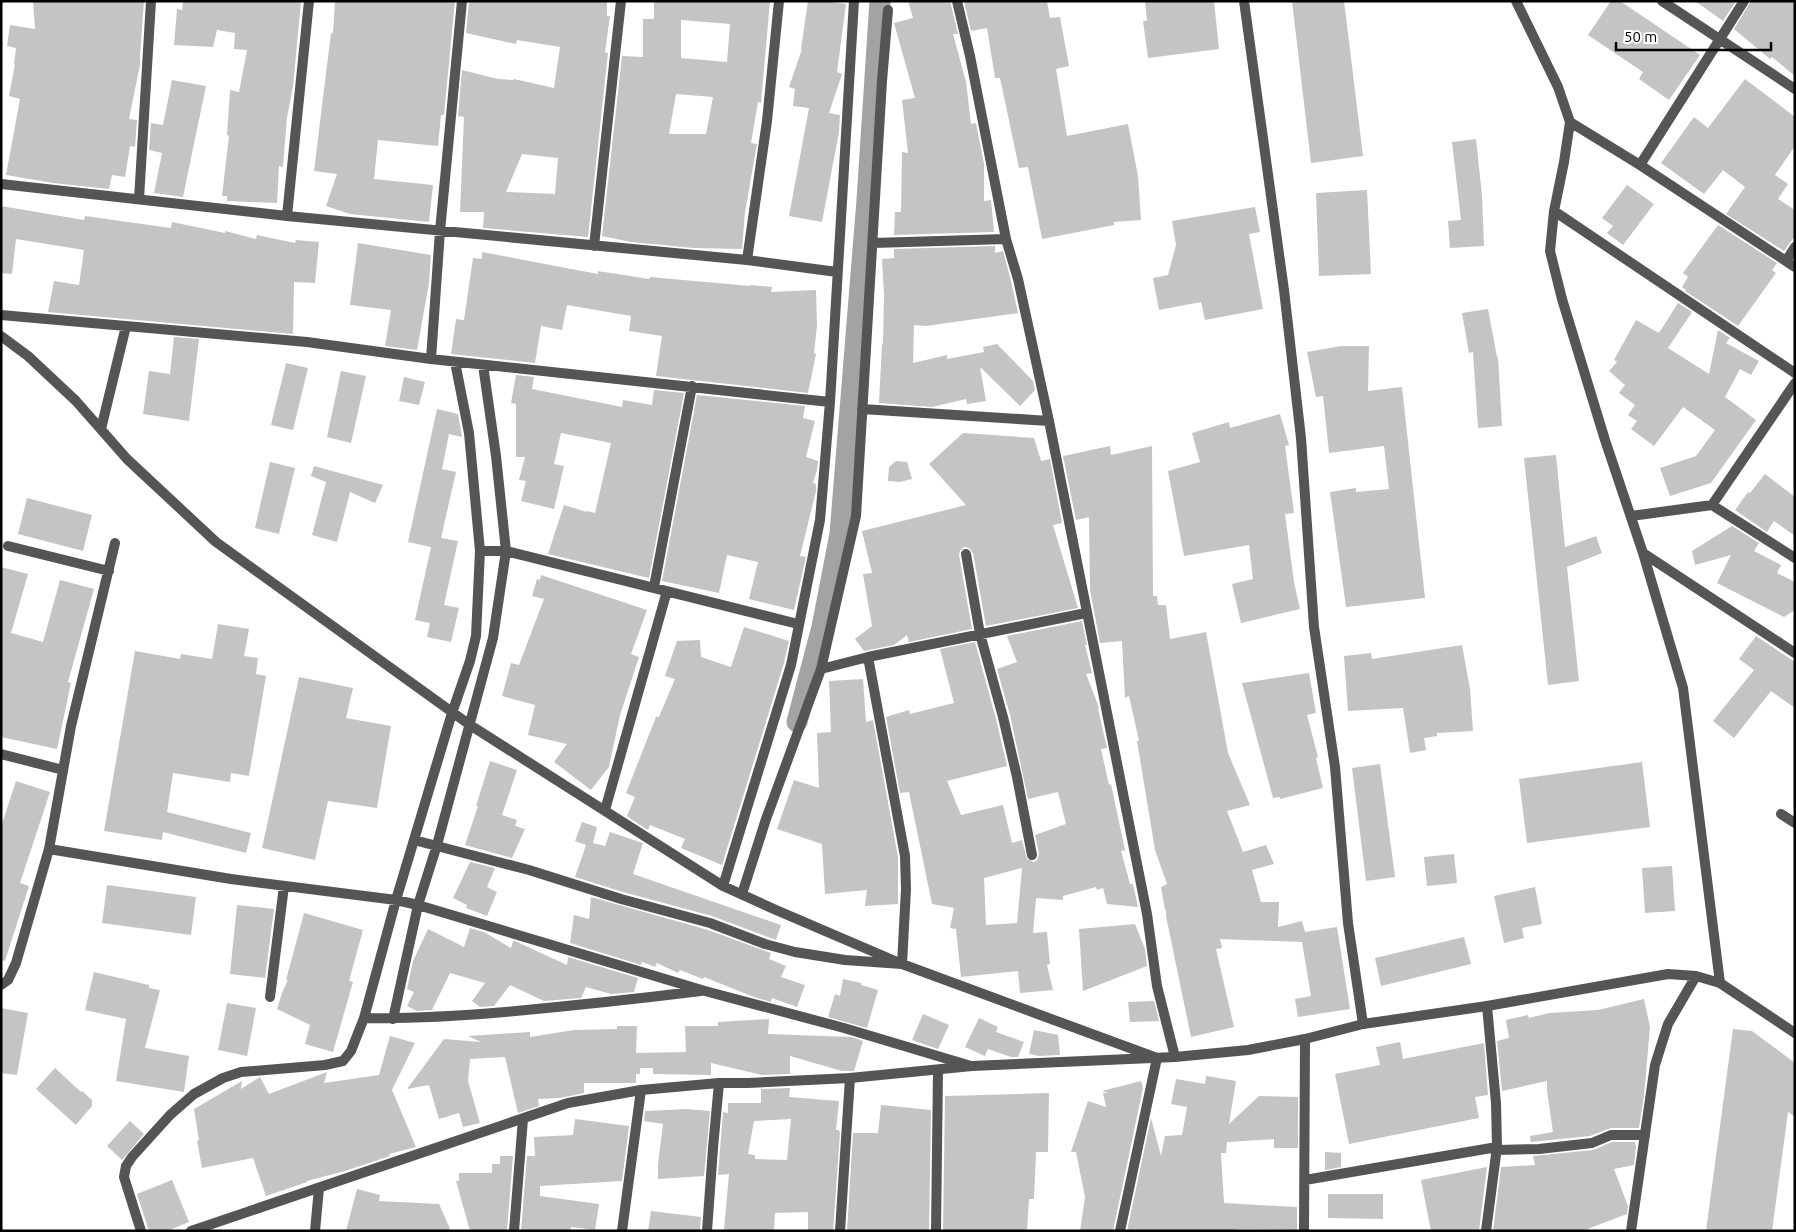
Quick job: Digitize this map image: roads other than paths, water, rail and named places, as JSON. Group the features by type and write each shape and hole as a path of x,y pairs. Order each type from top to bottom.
{"street":[{"path":"139,200 151,1"},
{"path":"287,216 309,1"},
{"path":"431,359 440,231 462,1"},
{"path":"594,246 621,1"},
{"path":"747,260 767,121 779,1"},
{"path":"723,886 791,665 820,520 830,402 854,1"},
{"path":"957,1 970,56 1006,239 1018,279 1049,421 1147,914 1157,986 1175,1057"},
{"path":"1244,1 1284,290 1301,438 1314,628 1335,768 1348,923 1363,1024"},
{"path":"1516,1 1558,87 1570,122 1554,211 1550,251 1562,299 1605,440 1643,552 1683,688 1720,982"},
{"path":"1662,1 1795,89"},
{"path":"1640,165 1744,1"},
{"path":"742,894 766,819 821,669 856,516 882,80 888,10"},
{"path":"1570,122 1640,165 1790,264 1795,247"},
{"path":"1,184 287,216 747,260 837,272"},
{"path":"1554,211 1795,373"},
{"path":"873,243 1006,239"},
{"path":"1,315 308,342 455,362 830,402"},
{"path":"101,429 126,326"},
{"path":"1,336 28,356 76,401 127,459 216,542 452,713 723,886 902,964 1156,1058"},
{"path":"141,1231 124,1177 124,1171 132,1157 170,1114 194,1094 223,1078 256,1070 326,1066 343,1062 351,1051 364,1018 396,900 452,713 470,661 476,636 480,551 469,433 455,362"},
{"path":"393,1019 418,905 437,845 494,638 506,551 496,456 483,364"},
{"path":"1712,506 1795,383"},
{"path":"654,587 692,386"},
{"path":"862,409 1049,421"},
{"path":"1631,516 1712,506 1795,558"},
{"path":"1,985 8,980 16,963 49,849 71,726 115,544"},
{"path":"8,546 108,571"},
{"path":"480,551 506,551 798,624"},
{"path":"1643,552 1795,653"},
{"path":"966,554 980,634 1004,717 1032,856"},
{"path":"605,810 667,590"},
{"path":"821,669 868,657 1086,613"},
{"path":"868,657 905,856 906,889 902,964"},
{"path":"470,661 486,665"},
{"path":"1,754 63,770"},
{"path":"1782,814 1795,823"},
{"path":"414,840 529,870 710,923 765,944 795,952 845,960 902,964"},
{"path":"49,849 231,879 396,900 418,905 705,990 844,1028 972,1066"},
{"path":"270,997 284,886"},
{"path":"191,1231 568,1103 641,1090 719,1083 850,1078 972,1066 1175,1057 1248,1050 1305,1039 1363,1024 1487,1006 1668,974 1696,976 1720,982 1795,1033"},
{"path":"1631,1231 1655,1065 1668,1024 1696,976"},
{"path":"364,1018 393,1019 592,1005 705,990"},
{"path":"1486,1231 1496,1149 1496,1103 1487,1006"},
{"path":"1304,1231 1305,1039"},
{"path":"1120,1231 1156,1058"},
{"path":"936,1231 938,1194 938,1070"},
{"path":"840,1231 850,1078"},
{"path":"707,1231 719,1083"},
{"path":"622,1231 641,1090"},
{"path":"514,1231 523,1119"},
{"path":"1305,1180 1496,1149 1539,1149 1592,1142 1611,1135 1645,1135"},
{"path":"315,1231 320,1188"}],"waterway":[{"path":"797,722 822,627 840,534 867,200 880,1"}]}
